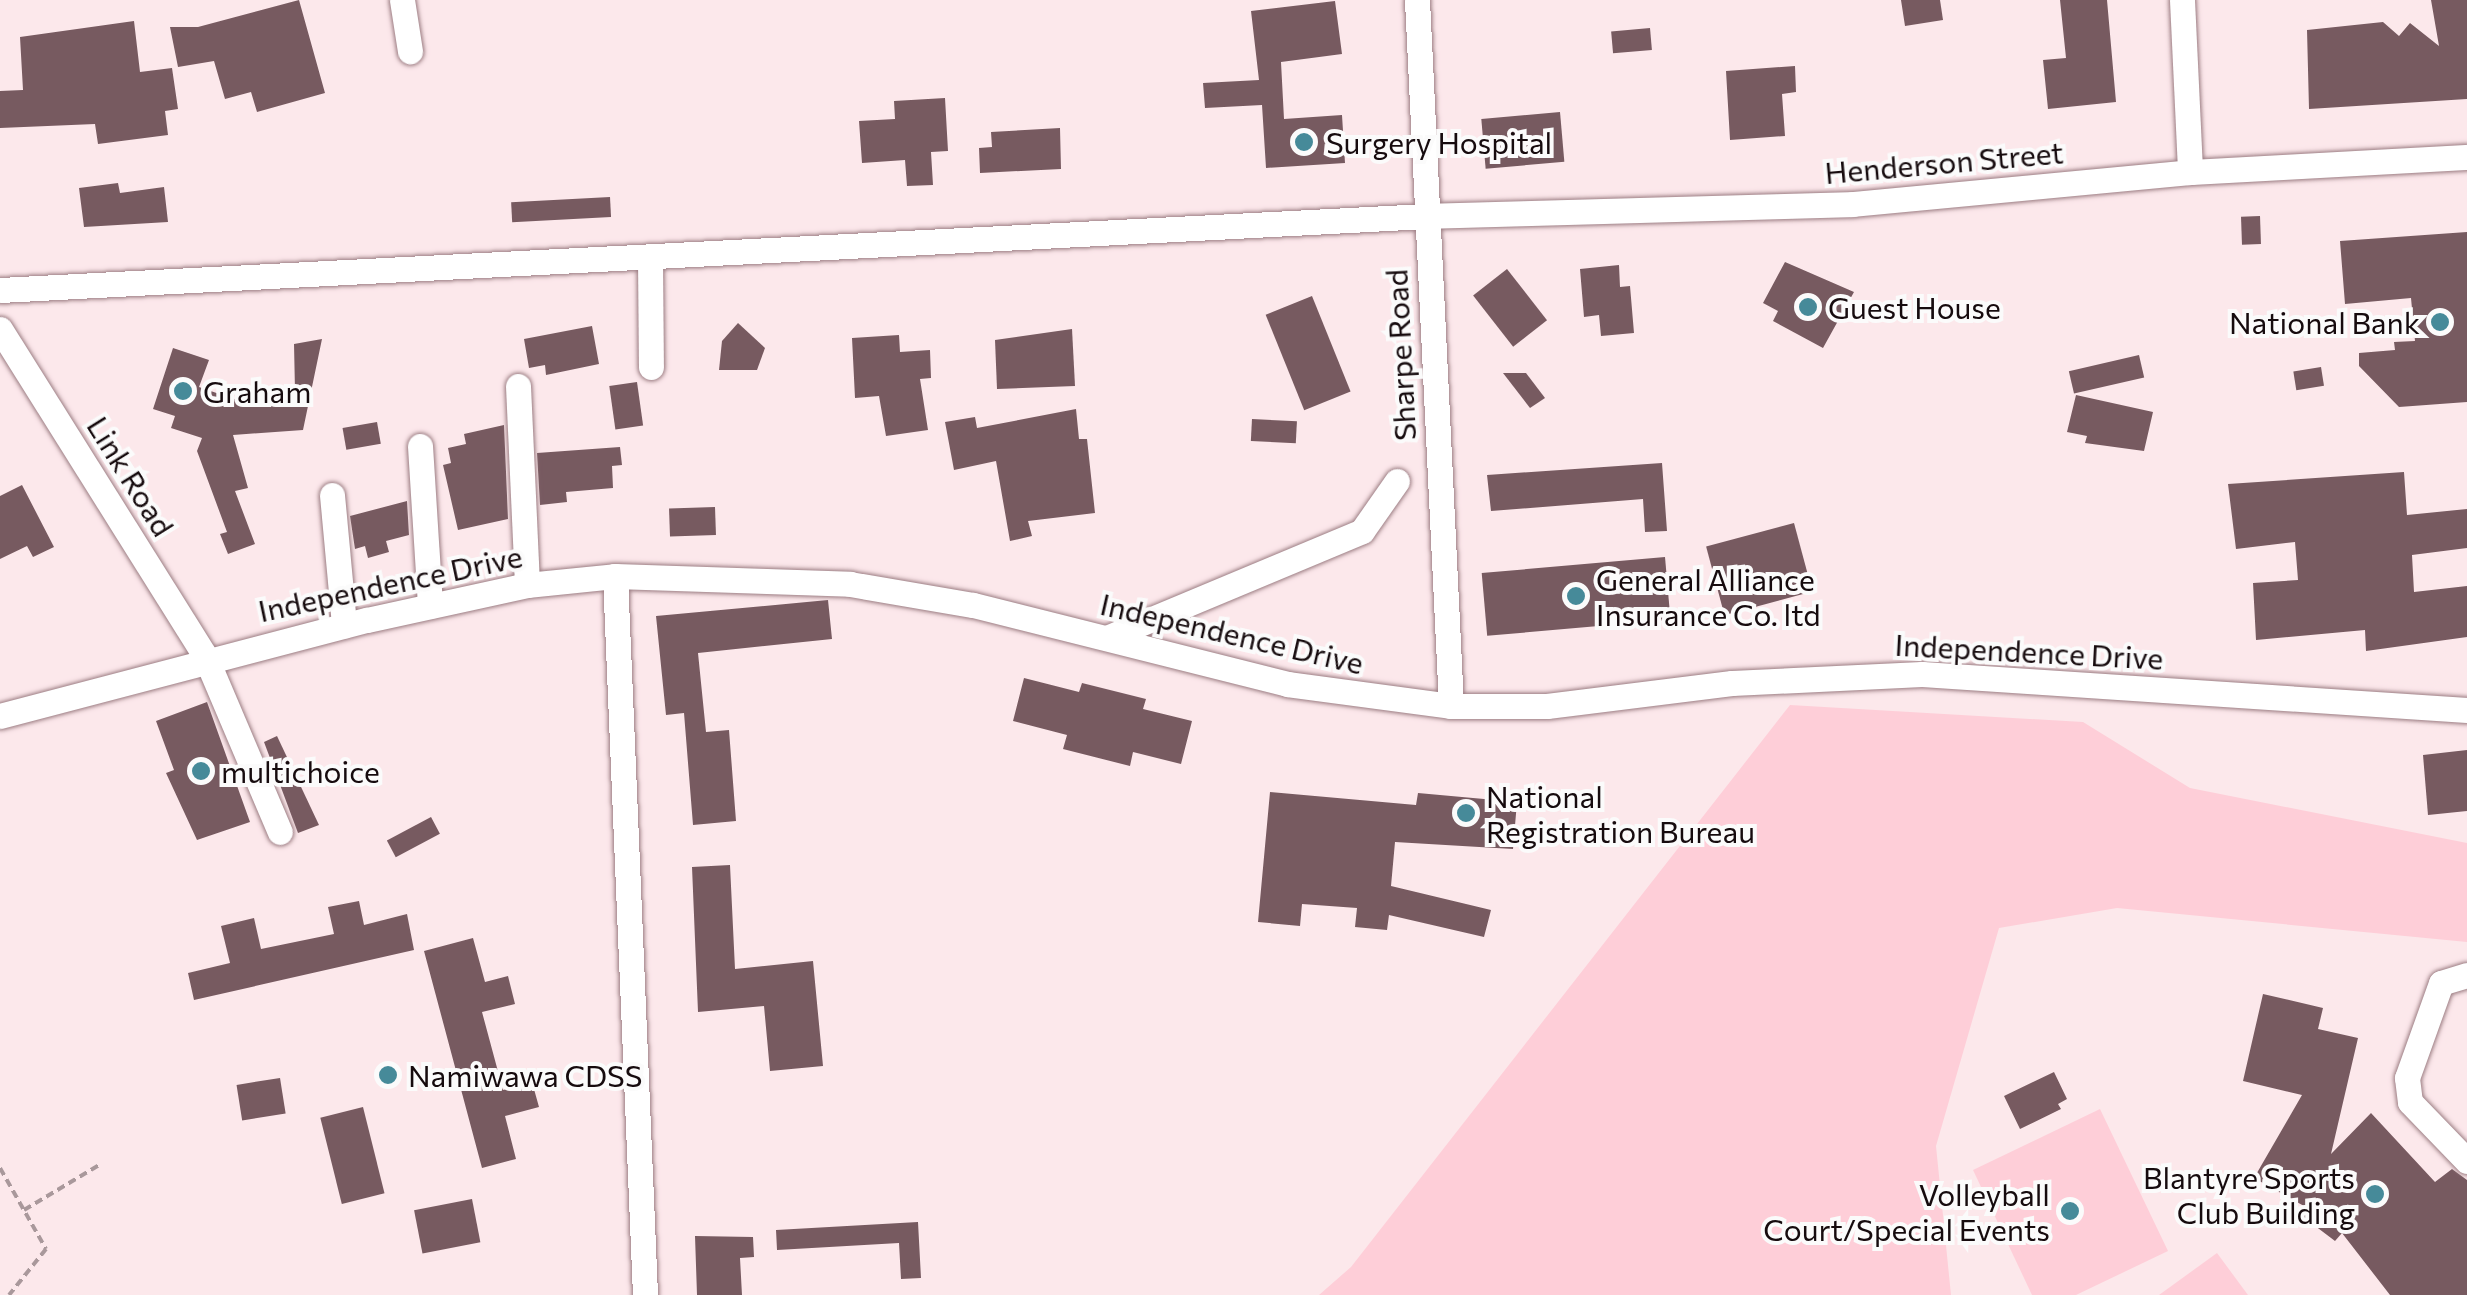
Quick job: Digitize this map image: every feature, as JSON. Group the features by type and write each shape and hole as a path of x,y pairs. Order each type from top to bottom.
{"street":[{"path":"402,0 410,52"},
{"name":"Sharpe Road","path":"1418,0 1451,706"},
{"path":"2182,0 2190,172"},
{"name":"Henderson Street","path":"0,290 1426,216 1853,204 2190,172 2467,156"},
{"path":"650,259 651,366"},
{"name":"Link Road","path":"0,329 206,658 280,832"},
{"path":"518,386 528,585"},
{"path":"420,446 430,606"},
{"path":"1110,637 1362,531 1397,481"},
{"path":"332,495 344,625"},
{"path":"615,576 645,1295"},
{"name":"Independence Drive","path":"0,716 206,658 344,625 528,585 615,576 850,584 1110,637 1326,692 1451,706 1547,706 1732,683 1922,674 2467,710"},
{"path":"2467,975 2441,983 2407,1078 2410,1102 2467,1161"}],"path":[{"path":"24,1210 101,1164"},
{"path":"0,1168 46,1249 9,1295"}],"shaded area":[{"path":"1790,705 2083,722 2190,788 2467,843 2467,942 2117,908 1999,928 1936,1146 1951,1295 1319,1295 1351,1267"},
{"name":"Volleyball Court/Special Events","path":"2100,1109 2168,1251 2076,1295 2032,1295 1973,1170"},
{"path":"2217,1253 2248,1295 2159,1295"}],"building":[{"path":"299,0 325,93 257,112 251,92 225,99 214,61 178,67 170,27 198,27"},
{"path":"1901,0 1940,0 1943,20 1905,26"},
{"path":"2060,0 2107,0 2116,102 2048,109 2043,60 2066,58"},
{"path":"2431,0 2467,0 2467,99 2309,109 2307,30 2383,22 2399,36 2410,23 2439,46"},
{"path":"1335,1 1342,54 1281,62 1284,119 1342,115 1345,163 1266,168 1262,105 1205,108 1203,83 1259,80 1251,11"},
{"path":"134,21 140,72 172,68 178,109 165,111 168,135 98,144 95,124 0,128 0,91 23,90 20,37"},
{"path":"1650,28 1652,50 1613,53 1611,31"},
{"path":"1795,66 1796,92 1782,94 1785,136 1730,140 1726,71"},
{"path":"945,98 948,151 931,152 933,185 907,186 905,160 862,163 859,121 895,119 894,101"},
{"path":"1560,112 1564,162 1486,169 1481,119"},
{"path":"1060,128 1061,169 980,173 979,148 992,147 991,132"},
{"path":"118,183 120,193 164,187 168,222 84,227 79,188"},
{"path":"610,197 611,217 512,222 511,202"},
{"path":"2260,216 2261,244 2242,245 2241,217"},
{"name":"National Bank","path":"2467,232 2467,402 2399,407 2359,366 2359,353 2395,350 2394,342 2415,341 2411,298 2345,304 2340,241"},
{"name":"Guest House","path":"1785,262 1854,292 1823,348 1773,321 1778,311 1763,303"},
{"path":"1619,265 1620,287 1630,286 1634,333 1601,336 1599,315 1584,317 1580,269"},
{"path":"1507,269 1547,320 1513,347 1473,295"},
{"path":"1312,296 1351,391 1304,410 1266,315"},
{"path":"738,323 765,348 757,370 719,370 722,341"},
{"path":"592,326 599,364 546,375 545,365 529,368 524,339"},
{"path":"1072,329 1075,386 997,389 995,340"},
{"path":"899,335 900,352 930,350 931,378 920,379 928,430 886,436 879,396 855,398 852,338"},
{"path":"322,339 303,430 233,435 248,488 235,491 255,544 228,554 220,534 227,532 197,451 202,438 171,428 175,416 153,409 173,348 209,360 199,387 234,399 295,391 294,344"},
{"path":"2139,355 2144,377 2074,394 2069,371"},
{"path":"2321,367 2324,386 2296,390 2293,371"},
{"path":"1503,373 1526,373 1545,398 1530,408"},
{"path":"637,382 643,426 615,429 609,386"},
{"path":"2076,395 2153,412 2144,451 2085,443 2087,436 2067,432"},
{"path":"1076,409 1079,439 1087,439 1095,513 1028,521 1032,536 1010,541 996,461 954,470 945,422 975,417 977,428"},
{"path":"1252,419 1297,421 1296,443 1251,441"},
{"path":"377,422 381,444 346,450 343,428"},
{"path":"504,425 508,519 458,530 443,465 451,463 448,448 466,444 464,434"},
{"path":"620,447 622,465 612,466 613,488 566,492 567,502 540,505 537,453"},
{"name":"General Alliance Insurance Co. ltd","path":"1662,463 1667,531 1645,532 1643,499 1491,511 1487,475"},
{"path":"2404,472 2407,515 2467,509 2467,548 2412,555 2414,592 2467,586 2467,637 2366,651 2365,630 2256,640 2253,583 2298,580 2295,542 2236,549 2228,484"},
{"path":"22,485 54,547 33,557 27,546 0,559 0,496"},
{"path":"407,501 409,535 386,541 389,552 368,558 365,546 355,549 350,516"},
{"path":"715,507 716,535 670,537 669,509"},
{"path":"1794,523 1812,592 1724,615 1706,547"},
{"name":"General Alliance Insurance Co. ltd","path":"1665,557 1670,620 1487,636 1482,573"},
{"path":"828,600 832,639 698,653 706,732 729,730 736,821 693,825 684,713 666,715 656,616"},
{"path":"1024,678 1079,692 1082,683 1146,699 1143,709 1192,721 1181,764 1133,752 1130,766 1063,749 1067,735 1013,721"},
{"name":"multichoice","path":"207,702 250,822 197,840 166,773 174,770 156,721"},
{"path":"277,736 319,825 298,833 264,742"},
{"path":"2467,750 2467,811 2428,815 2423,755"},
{"path":"1270,792 1416,805 1418,793 1517,802 1513,849 1395,842 1391,886 1491,910 1484,937 1389,915 1387,930 1355,927 1357,908 1302,904 1300,926 1258,922"},
{"path":"431,817 440,834 396,857 387,840"},
{"path":"730,865 735,969 813,961 823,1066 770,1071 764,1006 698,1012 692,867"},
{"path":"359,901 364,925 407,914 414,950 194,1000 188,973 230,963 221,926 254,918 261,949 334,934 328,907"},
{"path":"473,938 485,982 508,976 515,1004 482,1012 503,1090 532,1082 539,1107 505,1116 516,1159 482,1168 424,951"},
{"name":"Blantyre Sports Club Building","path":"2263,994 2323,1008 2318,1029 2358,1038 2331,1154 2371,1113 2435,1182 2452,1169 2467,1180 2467,1295 2390,1295 2342,1233 2335,1241 2298,1213 2304,1206 2254,1178 2302,1095 2243,1081"},
{"path":"2054,1072 2067,1099 2058,1104 2061,1109 2020,1129 2004,1096"},
{"path":"280,1078 286,1114 242,1120 237,1085"},
{"path":"363,1107 385,1193 342,1204 320,1118"},
{"path":"472,1199 480,1242 422,1253 414,1210"},
{"path":"918,1222 921,1278 901,1279 899,1243 777,1250 776,1230"},
{"path":"695,1236 753,1237 754,1257 740,1258 742,1295 697,1295"}],"place":[{"name":"Surgery Hospital","path":"1304,142"},
{"name":"Guest House","path":"1808,307"},
{"name":"National Bank","path":"2440,322"},
{"name":"Graham","path":"183,391"},
{"name":"General Alliance Insurance Co. ltd","path":"1576,596"},
{"name":"multichoice","path":"201,771"},
{"name":"National Registration Bureau","path":"1466,813"},
{"name":"Namiwawa CDSS","path":"388,1075"},
{"name":"Blantyre Sports Club Building","path":"2375,1194"},
{"name":"Volleyball Court/Special Events","path":"2070,1211"}]}
